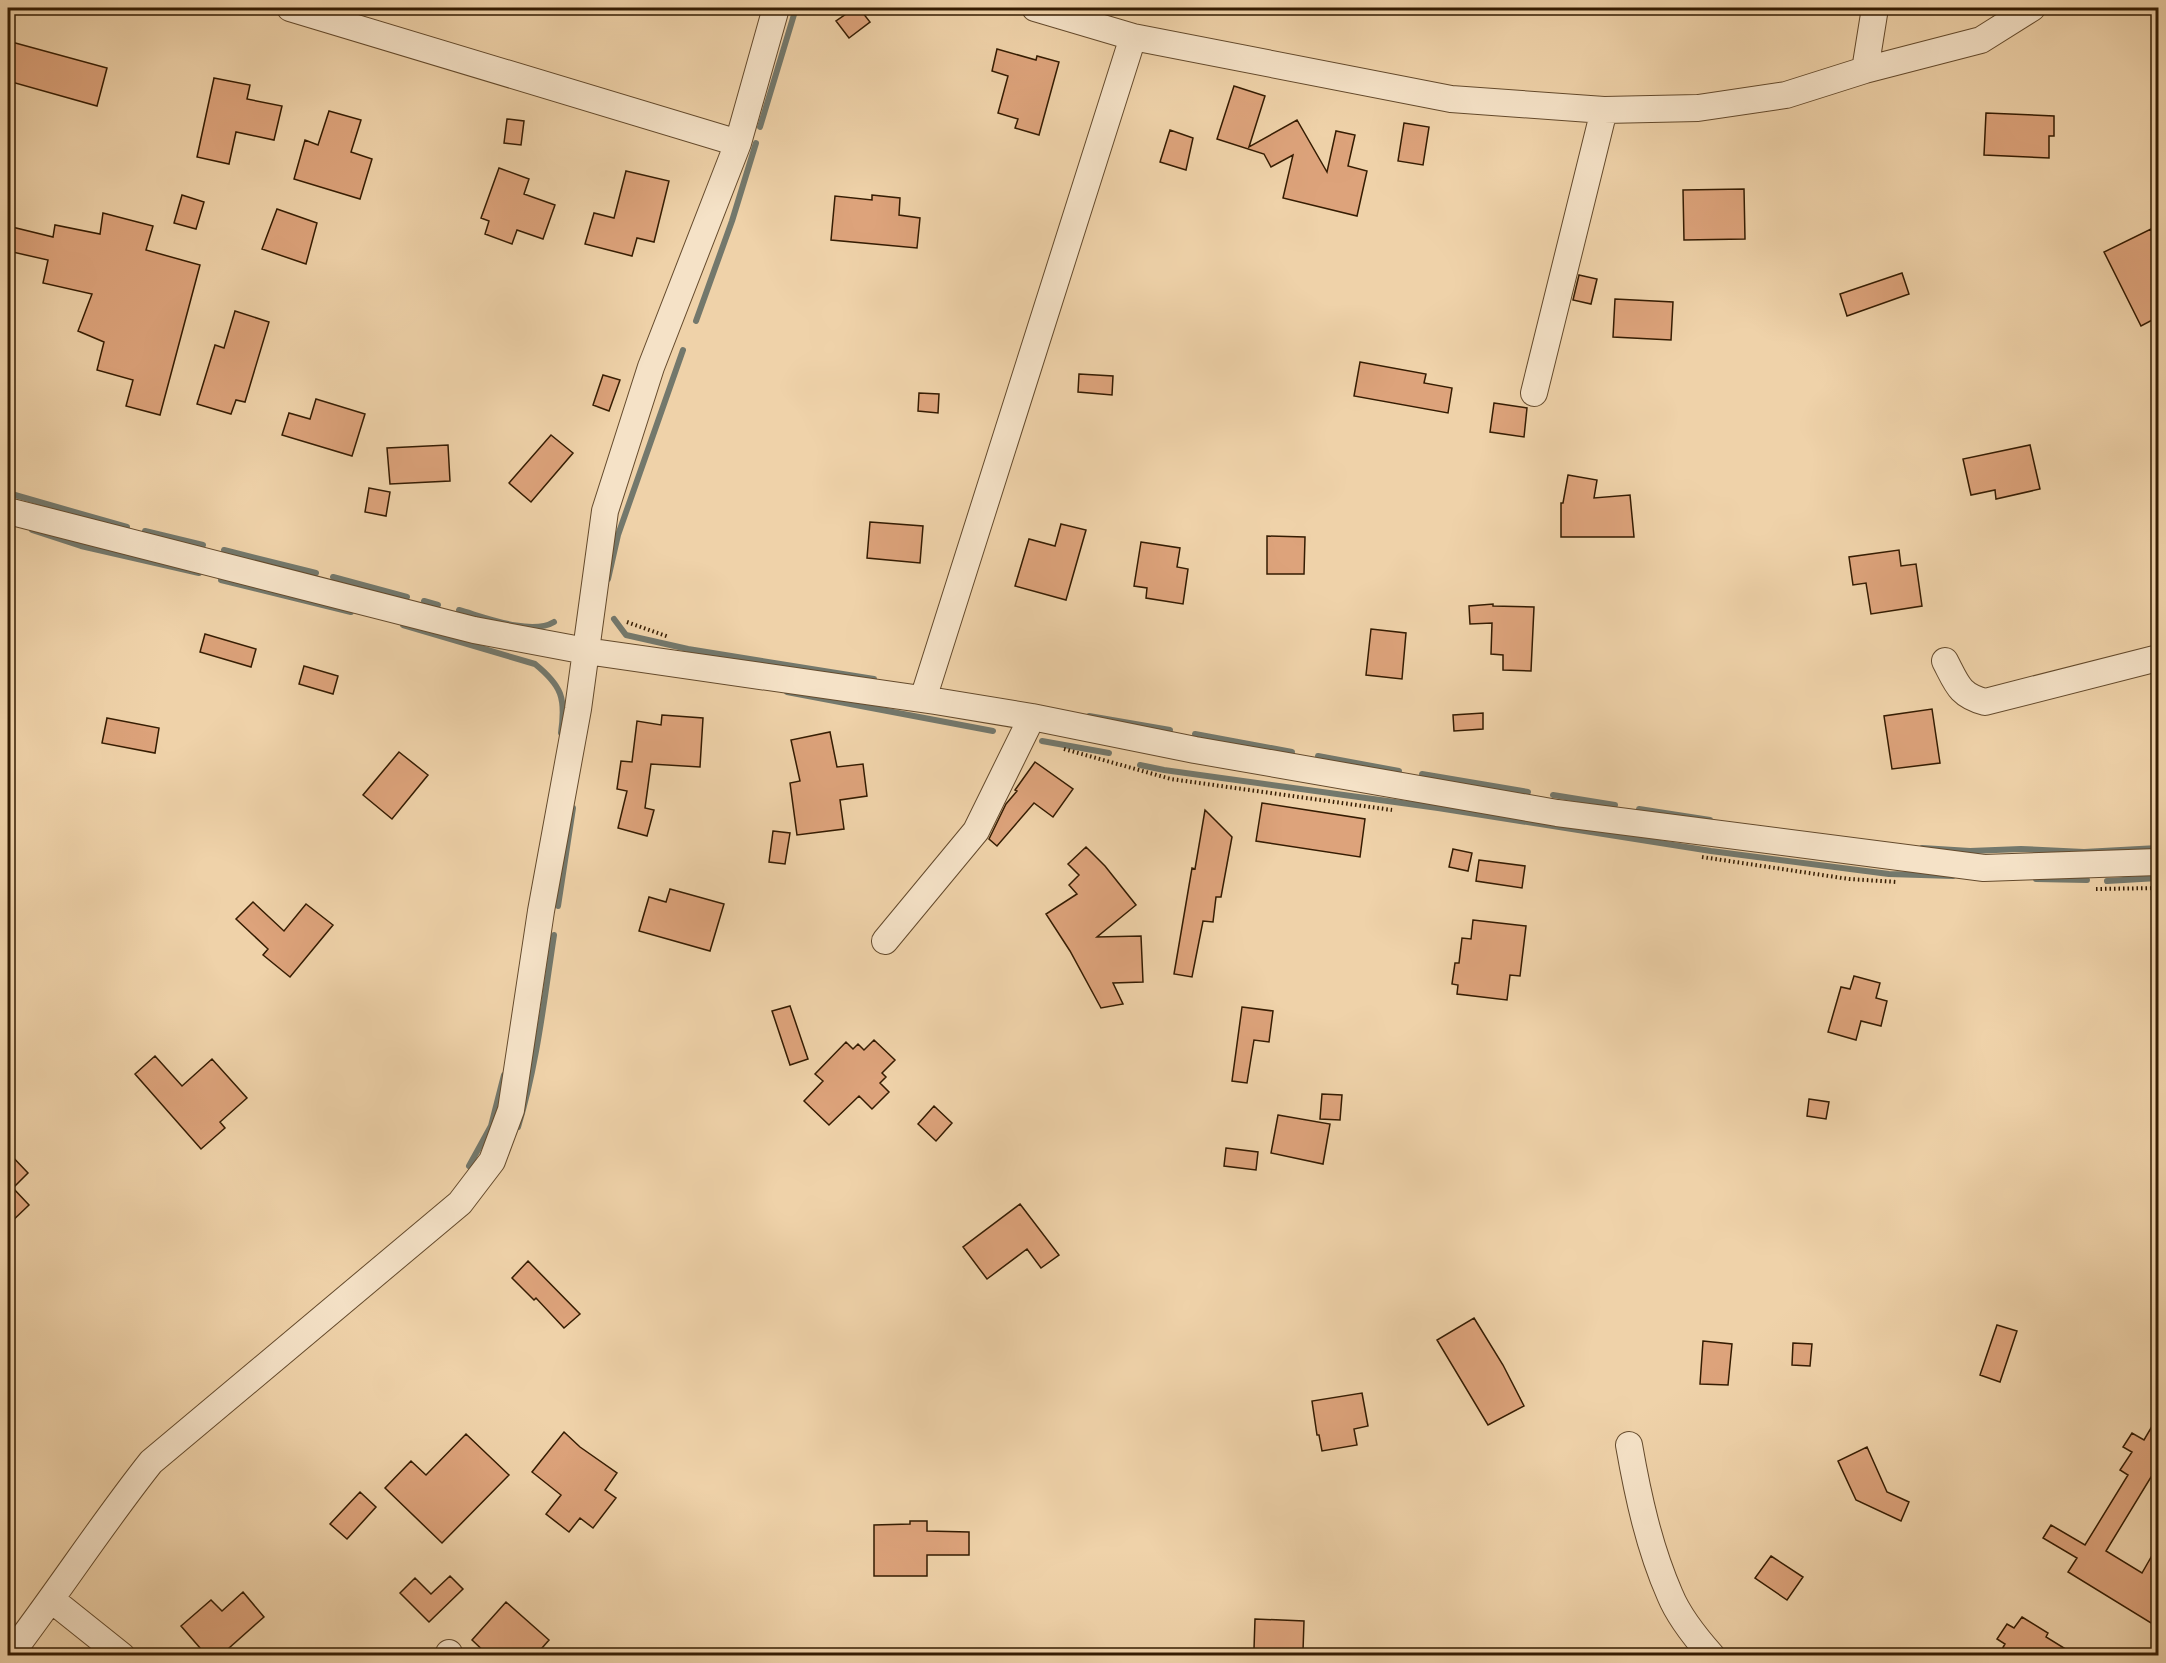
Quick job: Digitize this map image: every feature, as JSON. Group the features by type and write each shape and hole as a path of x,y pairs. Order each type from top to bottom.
{"street":[{"path":"290,8 738,143"},
{"path":"9,1656 51,1600 112,1511 151,1462 460,1203 492,1161 511,1110 541,911 586,651 605,512 651,367 738,143 776,8"},
{"path":"1035,8 1132,37 1450,99 1604,110 1698,108 1786,95 1864,70 1981,40 2032,8"},
{"path":"1864,70 1875,8"},
{"path":"923,699 1132,37"},
{"path":"1534,393 1604,110"},
{"path":"8,511 474,630 586,651 923,699 1032,717 1195,750 1557,813 1984,868 2158,862"},
{"path":"1945,661 1968,698 1985,702 2158,658"},
{"path":"885,941 976,831 1032,717"},
{"path":"1629,1445 1642,1514 1670,1597 1694,1636 1712,1656"},
{"path":"51,1600 122,1656"}],"building":[{"path":"855,8 859,8 870,22 849,38 836,21"},
{"path":"8,41 107,68 97,106 8,81"},
{"path":"997,49 1036,60 1037,56 1059,62 1039,135 1015,128 1018,119 998,113 1008,76 992,71"},
{"path":"214,78 250,85 247,99 282,106 274,140 236,132 229,164 197,157"},
{"path":"1234,86 1265,96 1249,147 1297,120 1327,172 1336,131 1355,135 1348,166 1367,171 1357,216 1283,198 1293,155 1271,167 1264,154 1217,139"},
{"path":"329,111 361,120 351,152 372,159 360,199 294,179 305,140 318,145"},
{"path":"1986,113 2054,116 2054,136 2049,136 2049,158 1984,155"},
{"path":"507,119 524,121 521,145 504,143"},
{"path":"1404,123 1429,127 1423,165 1398,161"},
{"path":"1170,130 1193,138 1186,170 1160,162"},
{"path":"499,168 529,179 524,194 555,205 543,239 517,230 512,244 485,234 489,221 481,218"},
{"path":"626,171 669,181 654,242 637,238 632,256 585,244 594,213 614,218"},
{"path":"1744,189 1745,239 1684,240 1683,190"},
{"path":"182,195 204,202 196,229 174,223"},
{"path":"872,195 900,198 899,215 920,218 917,248 831,240 835,196 872,200"},
{"path":"277,209 317,223 306,264 262,249"},
{"path":"103,213 153,226 146,250 200,265 160,415 126,406 133,380 97,370 104,342 78,331 92,294 43,283 48,260 8,251 8,226 53,237 55,225 100,234"},
{"path":"2151,229 2158,243 2158,317 2141,326 2104,252"},
{"path":"1902,273 1909,294 1847,316 1840,294"},
{"path":"1579,275 1597,279 1591,304 1573,300"},
{"path":"1615,299 1673,302 1671,340 1613,337"},
{"path":"235,311 269,322 245,402 236,400 231,414 197,404 215,345 224,348"},
{"path":"1360,362 1426,374 1424,383 1452,388 1448,413 1354,396"},
{"path":"1079,374 1113,376 1112,395 1078,392"},
{"path":"603,375 620,380 609,411 593,405"},
{"path":"919,393 939,394 938,413 918,411"},
{"path":"316,399 365,414 352,456 282,435 289,413 310,419"},
{"path":"1494,403 1527,408 1524,437 1490,432"},
{"path":"551,435 573,453 531,502 509,483"},
{"path":"448,445 450,481 390,484 387,448"},
{"path":"2030,445 2040,489 1996,499 1995,490 1971,495 1963,459"},
{"path":"1568,475 1597,480 1594,498 1630,495 1634,537 1561,537 1561,503 1563,503"},
{"path":"369,488 390,492 386,516 365,512"},
{"path":"870,522 923,526 920,563 867,558"},
{"path":"1061,524 1086,530 1066,600 1015,586 1029,539 1055,546"},
{"path":"1267,536 1305,537 1304,574 1267,574"},
{"path":"1141,542 1180,548 1177,567 1188,569 1183,604 1146,598 1147,588 1134,586"},
{"path":"1899,550 1901,566 1916,564 1922,606 1871,614 1866,583 1853,585 1849,557"},
{"path":"1493,604 1493,606 1534,607 1531,671 1503,670 1503,655 1491,654 1492,623 1470,624 1469,606"},
{"path":"1371,629 1406,633 1402,679 1366,675"},
{"path":"205,634 256,649 251,667 200,652"},
{"path":"304,666 338,676 333,694 299,684"},
{"path":"1932,709 1940,763 1892,769 1884,716"},
{"path":"1483,713 1483,729 1454,731 1453,715"},
{"path":"662,715 703,718 700,767 651,764 645,808 654,810 647,836 618,828 627,791 617,789 621,761 632,762 637,721 661,725"},
{"path":"107,718 159,728 155,753 102,743"},
{"path":"830,732 837,767 863,764 867,796 840,800 844,829 797,835 790,783 800,781 791,740"},
{"path":"399,752 428,775 392,819 363,795"},
{"path":"1035,762 1073,789 1053,817 1034,803 997,846 989,839 1006,804"},
{"path":"1262,803 1365,819 1360,857 1256,841"},
{"path":"1205,810 1232,837 1221,897 1216,897 1213,922 1203,921 1192,977 1174,974 1192,868 1195,869"},
{"path":"773,831 790,833 785,864 769,862"},
{"path":"1086,847 1105,866 1136,905 1097,937 1141,936 1143,982 1113,983 1123,1004 1101,1008 1070,951 1046,914 1077,894 1069,885 1079,875 1068,864"},
{"path":"1453,849 1472,853 1468,871 1449,867"},
{"path":"1479,860 1525,866 1522,888 1476,881"},
{"path":"670,889 724,904 710,951 639,931 649,897 666,902"},
{"path":"253,902 284,931 306,904 333,925 290,977 263,955 268,949 236,919"},
{"path":"1473,920 1526,926 1520,976 1510,975 1507,1000 1457,994 1458,985 1452,984 1455,963 1459,963 1462,938 1471,939"},
{"path":"1854,976 1880,983 1876,998 1887,1001 1881,1026 1861,1021 1856,1040 1828,1032 1841,987 1850,989"},
{"path":"790,1006 808,1059 790,1065 772,1011"},
{"path":"1242,1007 1273,1011 1269,1042 1254,1040 1247,1083 1232,1081"},
{"path":"874,1040 895,1060 882,1073 886,1077 880,1083 889,1092 872,1109 859,1096 829,1125 804,1101 823,1081 815,1074 846,1042 853,1049 858,1044 864,1050"},
{"path":"155,1056 182,1086 212,1059 247,1098 220,1122 225,1128 201,1149 135,1074"},
{"path":"1322,1094 1342,1095 1340,1120 1320,1119"},
{"path":"1809,1099 1829,1102 1826,1119 1807,1116"},
{"path":"934,1106 952,1123 936,1141 918,1124"},
{"path":"1278,1115 1330,1124 1323,1164 1271,1153"},
{"path":"1226,1148 1258,1152 1256,1170 1224,1166"},
{"path":"8,1152 28,1173 13,1188 29,1205 8,1225"},
{"path":"1020,1204 1059,1255 1041,1268 1027,1249 987,1279 963,1247"},
{"path":"528,1261 580,1314 564,1328 536,1298 534,1300 512,1278"},
{"path":"1474,1318 1503,1365 1524,1406 1488,1425 1437,1340"},
{"path":"1997,1325 2017,1331 2000,1382 1980,1375"},
{"path":"1703,1341 1732,1344 1728,1385 1700,1384"},
{"path":"1793,1343 1812,1344 1810,1366 1792,1365"},
{"path":"1362,1393 1368,1426 1354,1429 1357,1445 1322,1451 1312,1401"},
{"path":"2158,1416 2158,1481 2151,1477 2106,1551 2142,1573 2158,1545 2158,1611 2151,1623 2068,1572 2077,1558 2043,1538 2051,1525 2085,1545 2128,1475 2120,1470 2132,1452 2123,1447 2132,1433 2144,1440"},
{"path":"564,1432 580,1447 617,1473 605,1490 616,1498 593,1528 580,1518 569,1532 546,1514 561,1495 532,1472"},
{"path":"466,1434 509,1475 442,1543 385,1488 411,1461 426,1475"},
{"path":"1867,1447 1887,1492 1909,1502 1901,1521 1856,1500 1838,1461"},
{"path":"360,1492 376,1507 347,1539 330,1524"},
{"path":"910,1521 927,1521 927,1531 969,1532 969,1555 927,1555 927,1576 874,1576 874,1525 910,1524"},
{"path":"1771,1556 1803,1577 1787,1600 1755,1578"},
{"path":"450,1576 463,1589 429,1622 400,1593 415,1578 431,1594"},
{"path":"243,1592 264,1617 220,1656 207,1656 181,1626 211,1600 222,1611"},
{"path":"506,1602 549,1640 535,1656 489,1656 472,1640"},
{"path":"2022,1617 2048,1633 2046,1637 2077,1656 1998,1656 2005,1644 1997,1639 2007,1624 2014,1628"},
{"path":"1255,1619 1304,1621 1303,1651 1254,1649"}],"waterway":[{"path":"760,127 796,8"},
{"path":"696,321 732,221 756,143"},
{"path":"608,579 618,535 683,350"},
{"path":"8,493 127,527"},
{"path":"32,530 81,546 199,573"},
{"path":"145,531 203,545"},
{"path":"224,550 316,573"},
{"path":"333,577 407,597"},
{"path":"221,580 351,612"},
{"path":"424,601 438,605"},
{"path":"459,610 520,626 544,626 554,622"},
{"path":"614,619 626,635 688,649 874,679"},
{"path":"403,625 535,664 551,679 560,694 563,711 561,733"},
{"path":"787,692 993,731"},
{"path":"1089,716 1170,730"},
{"path":"1195,734 1292,752"},
{"path":"1042,741 1109,753"},
{"path":"1318,756 1399,771"},
{"path":"1140,765 1438,808 1711,851 1889,874 1953,876"},
{"path":"1422,774 1528,792"},
{"path":"1553,795 1615,805"},
{"path":"558,906 573,808"},
{"path":"1639,809 1710,820"},
{"path":"1922,848 1970,851 2021,849 2084,852 2158,848"},
{"path":"2107,881 2158,878"},
{"path":"2036,879 2087,880"},
{"path":"518,1127 535,1056 554,935"},
{"path":"469,1166 491,1126 504,1075"}]}
